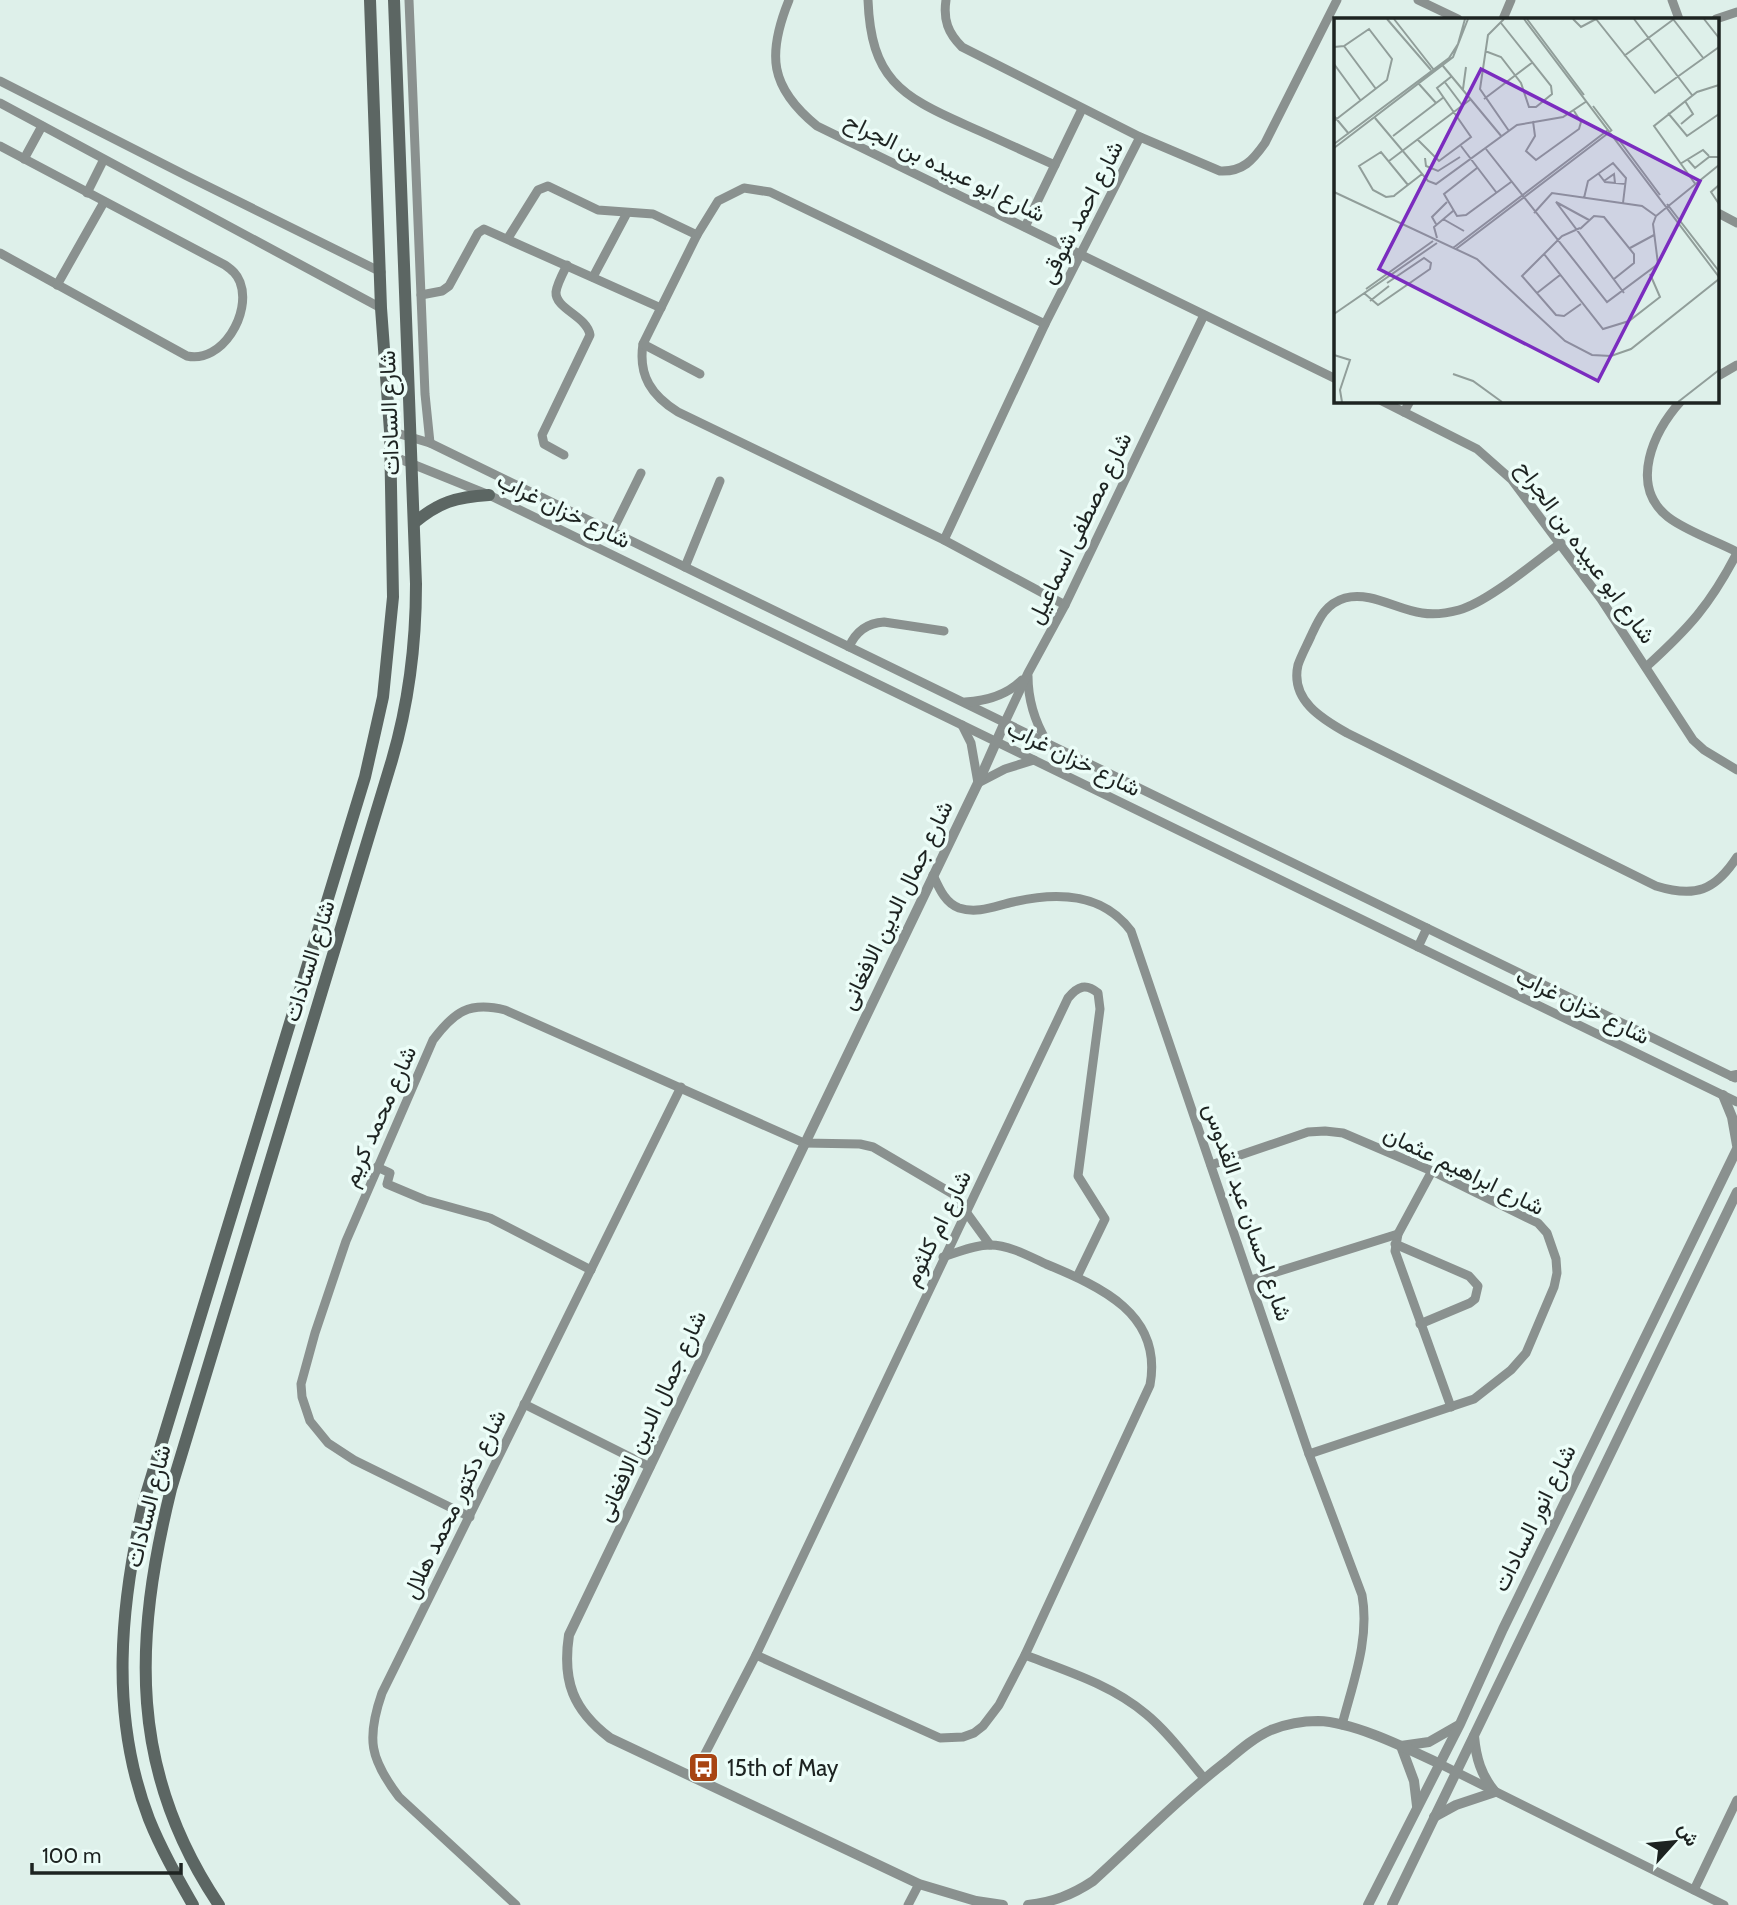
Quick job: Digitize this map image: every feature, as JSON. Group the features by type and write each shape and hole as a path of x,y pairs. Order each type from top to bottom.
{"main road":[{"name":"شارع السادات","path":"193,1905 160,1846 132,1758 121,1669 124,1610 135,1539 145,1498 373,745 383,697 393,597 390,432 381,308 370,0"},
{"name":"شارع السادات","path":"219,1905 177,1830 158,1772 146,1702 147,1613 159,1539 171,1489 401,729 411,677 415,645 415,523 394,0"},
{"path":"415,523 444,502 468,496 489,495"}],"street":[{"path":"409,0 430,443"},
{"name":"شارع ابو عبيده بن الجراح","path":"789,0 774,44 780,79 787,95 800,112 817,125 1334,378"},
{"path":"868,0 870,29 877,55 882,67 903,92 926,108 1055,165"},
{"path":"946,0 946,23 952,36 962,47 1140,137"},
{"name":"شارع احمد شوقى","path":"944,540 1045,324 1140,137 1220,171 1232,172 1242,168 1265,143 1337,0"},
{"path":"1503,18 1511,0"},
{"path":"1672,0 1679,18"},
{"path":"1421,1 1456,18"},
{"path":"1719,18 1737,12"},
{"path":"0,80 175,171 381,272"},
{"path":"0,103 103,161 381,308"},
{"path":"1025,228 1082,109"},
{"path":"24,159 41,126"},
{"path":"0,146 225,265 235,273 243,294 238,318 232,331 215,351 196,358 187,356 0,253"},
{"path":"87,194 103,161"},
{"path":"508,239 538,190 548,186 598,210 653,214 697,235"},
{"path":"1045,324 763,190 744,188 718,201 697,235 643,344 641,355 646,380 652,391 665,404 944,540 1065,605"},
{"path":"57,285 104,202"},
{"path":"593,277 627,214"},
{"path":"1720,214 1737,223"},
{"path":"421,295 442,291 449,286 481,230 489,230 661,308"},
{"path":"564,455 544,444 542,435 590,335 585,322 557,297 556,291 567,265"},
{"name":"شارع مصطفى اسماعيل","path":"1005,722 1065,605 1204,315"},
{"path":"643,344 700,374"},
{"path":"1720,375 1737,365"},
{"name":"شارع ابو عبيده بن الجراح","path":"1384,402 1477,449 1502,469 1524,492 1561,543 1693,740 1737,770"},
{"path":"1404,412 1409,402"},
{"path":"1680,402 1650,452 1647,481 1652,495 1659,508 1670,518 1737,552"},
{"name":"شارع خزان غراب","path":"390,432 430,443 1735,1077"},
{"name":"شارع خزان غراب","path":"390,455 489,495 1737,1102"},
{"path":"612,532 641,473"},
{"path":"685,568 720,481"},
{"path":"1561,543 1479,601 1461,610 1422,614 1360,597 1346,598 1332,604 1321,614 1298,666 1300,689 1305,700 1320,718 1347,733 1657,886 1684,892 1713,886 1723,878 1737,857"},
{"name":"شارع ابو عبيده بن الجراح","path":"1646,667 1699,616 1722,582 1737,552"},
{"path":"849,648 862,629 875,622 944,631"},
{"path":"962,702 979,702 1006,692 1028,673"},
{"path":"1028,673 1032,709 1048,744"},
{"name":"شارع جمال الدين الافغانى","path":"1003,1905 976,1901 919,1884 610,1738 594,1726 581,1711 572,1693 566,1655 569,1636 1005,722"},
{"path":"962,725 971,743 978,783 1005,769 1034,760"},
{"name":"شارع احسان عبد القدوس","path":"933,875 943,895 960,908 991,909 1035,898 1072,896 1106,908 1125,921 1136,941 1309,1454 1362,1595 1366,1615 1364,1640 1342,1724"},
{"path":"1418,947 1427,928"},
{"name":"شارع ام كلثوم","path":"693,1777 756,1655 1068,998 1076,989 1084,986 1091,987 1098,993 1100,1009 1078,1176 1104,1219 1077,1277"},
{"name":"شارع محمد كريم","path":"470,1517 339,1451 318,1432 305,1409 301,1384 346,1241 433,1040 447,1022 468,1008 491,1006 505,1010 804,1143"},
{"name":"شارع دكتور محمد هلال","path":"516,1905 399,1797 384,1778 374,1759 371,1739 373,1718 382,1693 681,1087"},
{"path":"1723,1095 1732,1117 1737,1147"},
{"name":"شارع ابراهيم عثمان","path":"1211,1165 1308,1132 1343,1133 1432,1171 1538,1223 1553,1246 1556,1259 1553,1287 1526,1353 1493,1386 1474,1399 1309,1454"},
{"path":"804,1143 860,1144 873,1147 953,1194 990,1245"},
{"name":"شارع انور السادات","path":"1368,1905 1460,1724 1509,1617 1737,1147"},
{"path":"377,1167 390,1173 387,1184 425,1200 490,1218 591,1270"},
{"path":"1432,1171 1395,1244 1397,1260 1451,1407"},
{"name":"شارع انور السادات","path":"1392,1905 1737,1192"},
{"path":"1251,1280 1398,1234"},
{"path":"1395,1244 1469,1276 1478,1286 1475,1299 1470,1303 1420,1324"},
{"path":"756,1655 940,1738 951,1739 974,1733 991,1717 1025,1655 1125,1443 1153,1372 1152,1354 1140,1324 1119,1301 1077,1277 1010,1249 990,1245 943,1257"},
{"path":"524,1404 650,1466"},
{"path":"1025,1655 1082,1677 1130,1702 1148,1715 1205,1778"},
{"path":"1028,1905 1063,1898 1093,1881 1205,1778 1251,1742 1271,1730 1296,1723 1320,1721 1342,1724 1401,1746 1724,1905"},
{"path":"1401,1746 1429,1742 1460,1724"},
{"path":"1474,1734 1479,1765 1486,1781 1495,1792"},
{"path":"1401,1746 1414,1780 1416,1808"},
{"path":"1434,1817 1456,1805 1495,1792"},
{"path":"1694,1890 1737,1800"},
{"path":"1727,1820 1737,1825"},
{"path":"908,1905 919,1884"}],"place":[{"name":"15th of May","path":"704,1768"}]}
